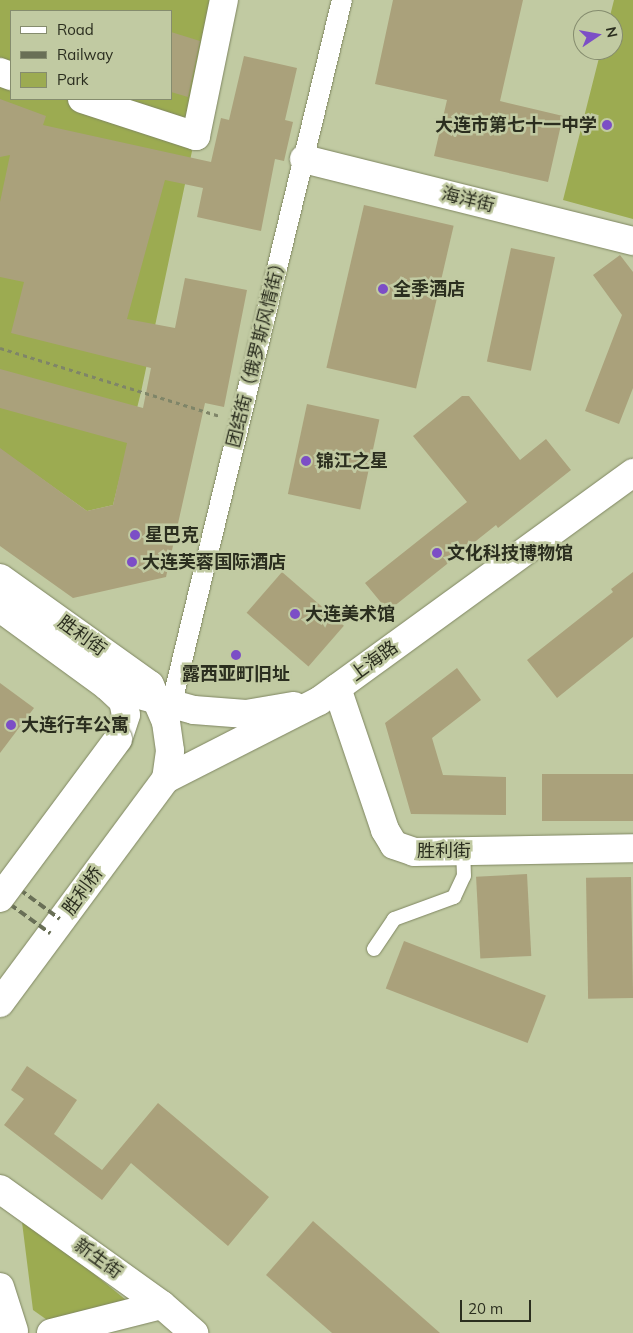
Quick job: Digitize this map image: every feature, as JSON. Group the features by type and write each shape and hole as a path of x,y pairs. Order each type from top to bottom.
{"main road":[{"path":"85,100 196,136 224,0"},
{"name":"海洋街","path":"304,159 633,241"},
{"name":"上海路","path":"166,779 328,695 631,478"},
{"name":"胜利街","path":"0,578 150,685 165,701"},
{"name":"胜利街","path":"0,608 107,686 165,701"},
{"path":"0,898 118,739 126,715 123,701 107,686"},
{"path":"166,779 170,751 165,701 194,710 246,714 328,695"},
{"name":"胜利街","path":"328,695 385,830 394,845 414,852 633,848"},
{"name":"胜利桥","path":"0,1003 166,779"},
{"name":"新生街","path":"0,1189 162,1305 194,1333"},
{"path":"0,1288 10,1328"},
{"path":"51,1333 162,1305"}],"street":[{"name":"团结街（俄罗斯风情街）","path":"165,701 240,422 342,0"}],"lane":[{"path":"374,950 394,919 454,897 464,876 463,851"}],"path":[{"path":"0,348 240,422"}],"green space":[{"path":"0,0 224,0 141,392 113,505 87,511 0,449"},
{"name":"大连市第七十一中学","path":"614,0 633,0 633,219 563,200 598,60 623,60 623,10 612,10"},
{"path":"21,1214 126,1300 50,1322 33,1310"}],"building":[{"path":"393,0 523,0 500,101 563,116 548,182 434,156 447,100 375,84"},
{"path":"172,32 200,41 188,97 172,92"},
{"path":"244,56 297,68 285,120 293,122 284,161 275,159 261,231 197,217 203,188 165,180 127,319 175,328 185,278 247,290 224,407 205,403 166,577 73,598 0,546 0,448 87,511 113,505 127,443 0,408 0,369 143,408 151,368 11,333 24,282 0,277 0,202 10,155 0,157 0,99 46,116 43,125 211,162 221,118 229,120"},
{"path":"364,205 454,226 416,388 326,368"},
{"path":"511,248 555,257 531,371 487,361"},
{"path":"620,255 633,272 633,388 619,424 585,411 622,315 593,275"},
{"path":"462,396 469,396 520,460 546,439 571,470 498,528 496,525 388,611 365,583 467,502 413,436"},
{"path":"307,404 379,419 360,509 288,494"},
{"path":"282,572 344,626 308,667 247,613"},
{"path":"633,572 633,637 557,698 527,660 613,592 611,589"},
{"path":"457,668 481,700 432,738 443,775 506,777 506,815 411,814 385,723"},
{"name":"大连行车公寓","path":"0,683 34,708 0,753"},
{"path":"542,774 633,774 633,821 542,821"},
{"path":"527,874 531,956 480,959 476,877"},
{"path":"631,877 633,998 588,999 586,878"},
{"path":"404,941 546,995 528,1043 386,989"},
{"path":"27,1066 77,1100 54,1134 102,1170 158,1103 269,1197 228,1246 131,1163 102,1200 4,1125 24,1099 11,1090"},
{"path":"313,1221 440,1333 332,1333 266,1275"}],"railway":[{"path":"0,875 60,919"},
{"path":"0,897 50,933"}],"place":[{"name":"大连市第七十一中学","path":"607,125"},
{"name":"全季酒店","path":"383,289"},
{"name":"锦江之星","path":"306,461"},
{"name":"星巴克","path":"135,535"},
{"name":"文化科技博物馆","path":"437,553"},
{"name":"大连芙蓉国际酒店","path":"132,562"},
{"name":"大连美术馆","path":"295,614"},
{"name":"露西亚町旧址","path":"236,655"},
{"name":"大连行车公寓","path":"11,725"}]}
